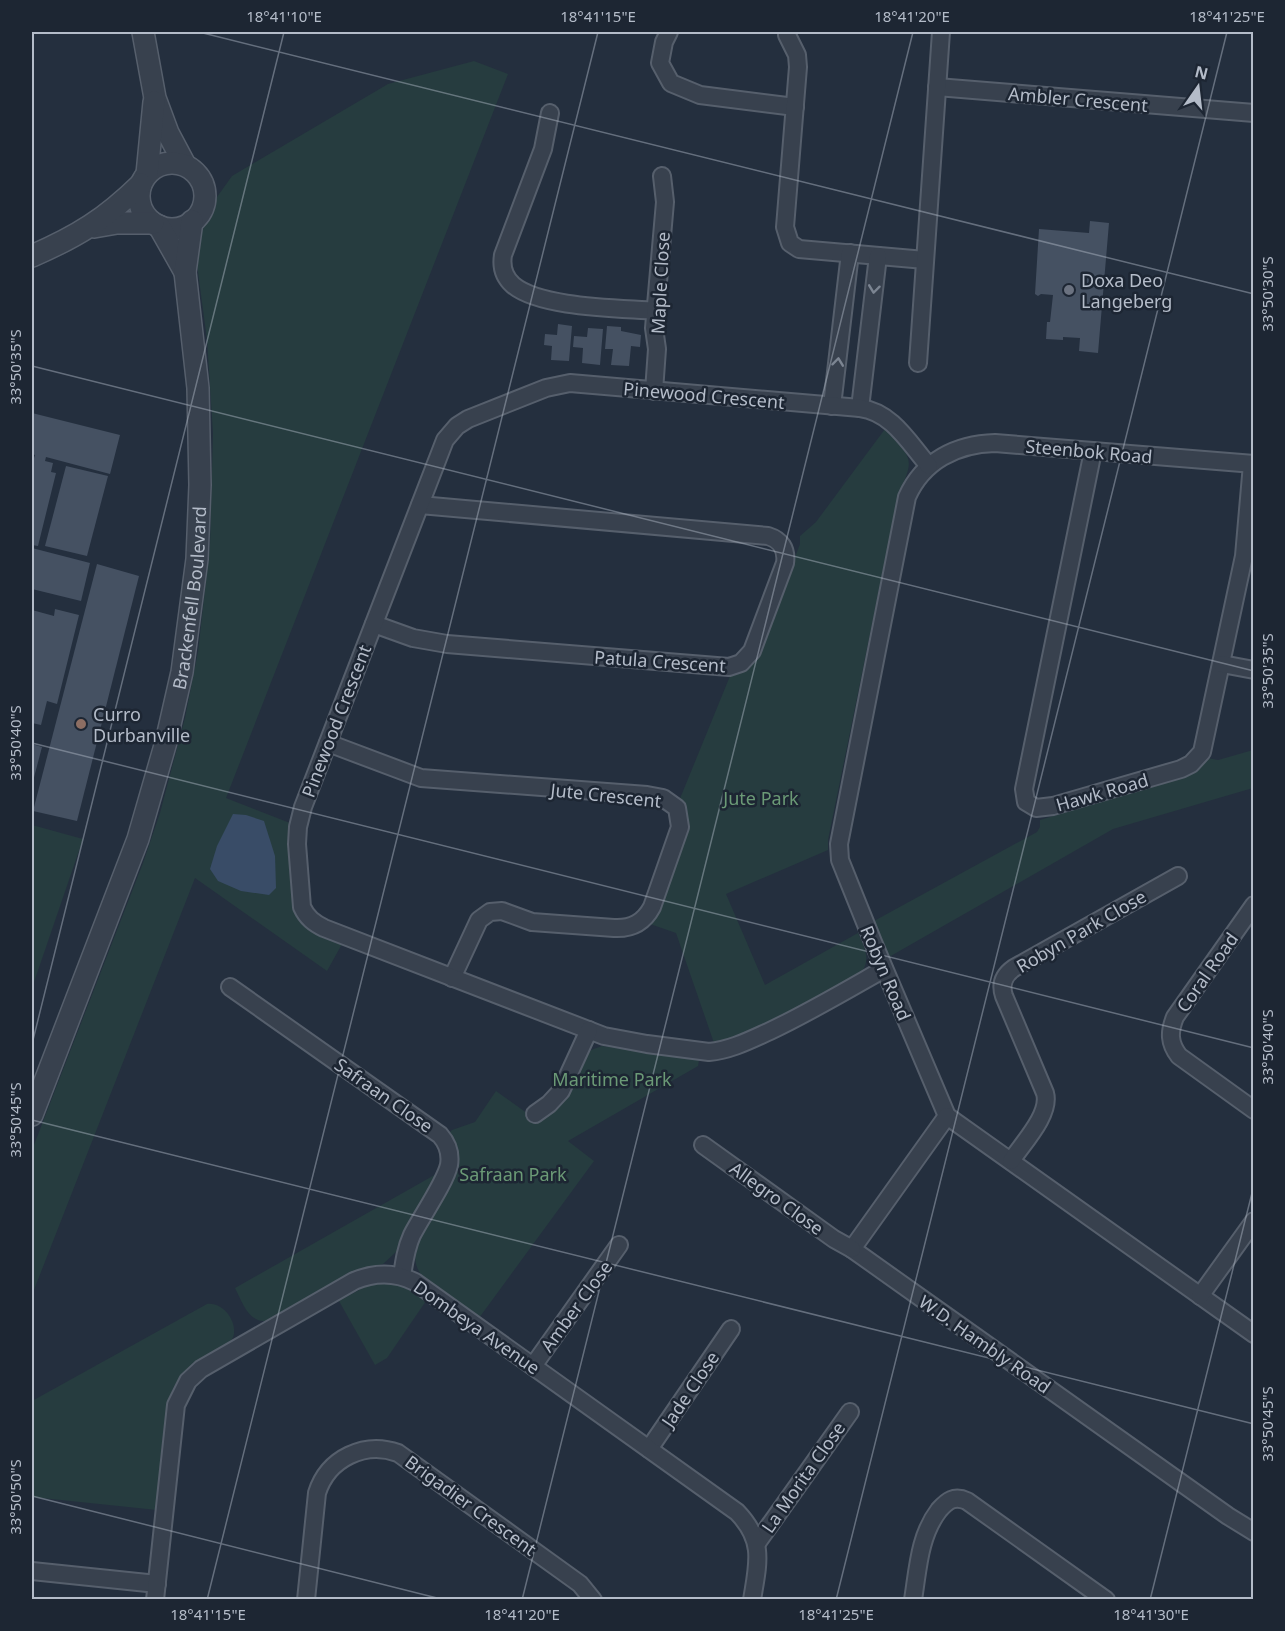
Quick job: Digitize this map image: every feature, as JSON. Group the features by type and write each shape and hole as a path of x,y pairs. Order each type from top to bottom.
{"street":[{"path":"87,229 117,223 156,224 173,228 183,226 200,213 204,203 205,192 202,182 196,173 185,165 155,98 143,32"},
{"path":"669,32 664,42 660,63 670,83 700,95 795,107"},
{"path":"918,363 941,32"},
{"path":"787,35 796,55 798,67 785,227 790,243 799,249 925,260"},
{"name":"Ambler Crescent","path":"938,87 1254,113"},
{"path":"155,98 144,179 139,194 140,205 145,215 156,224"},
{"path":"550,112 543,150 503,255 504,274 514,286 551,301 656,311"},
{"path":"32,255 87,229 121,204 156,167 166,163 185,165"},
{"name":"Maple Close","path":"654,391 657,349 654,328 665,202 662,176"},
{"name":"Brackenfell Boulevard","path":"32,1115 138,839 166,742 182,672 197,559 200,485 197,376 185,272 192,221"},
{"name":"Brackenfell Boulevard","path":"156,224 185,272"},
{"path":"832,406 850,254"},
{"path":"860,408 878,256"},
{"name":"Pinewood Crescent","path":"884,969 804,1015 722,1051 709,1052 614,1038 324,928 305,915 301,899 298,827 303,807 445,440 457,426 468,419 562,383 860,408 877,412 890,420 930,466"},
{"name":"Steenbok Road","path":"930,466 958,449 981,444 1253,464"},
{"name":"Hawk Road","path":"1093,451 1024,789 1026,802 1036,808 1045,808 1181,769 1191,764 1202,752 1244,556 1253,464"},
{"name":"Robyn Road","path":"930,466 918,477 907,497 839,844 840,860 947,1116"},
{"name":"Patula Crescent","path":"374,624 413,638 447,644 729,667 741,663 752,651 786,556 782,544 768,536 420,505"},
{"path":"1222,663 1254,670"},
{"name":"Jute Crescent","path":"328,743 421,778 656,796 669,801 677,808 680,827 652,907 639,923 627,928 614,928 532,922 502,911 490,912 479,920 452,978"},
{"name":"Robyn Park Close","path":"1011,1161 1042,1116 1046,1102 1004,996 1002,986 1005,977 1014,968 1179,876"},
{"name":"Coral Road","path":"1254,905 1175,1017 1170,1032 1171,1041 1179,1056 1254,1110"},
{"name":"Safraan Close","path":"230,987 444,1139 450,1156 448,1170 411,1238 404,1258 402,1276"},
{"path":"535,1114 561,1091 589,1030"},
{"path":"852,1249 947,1116 1254,1334"},
{"name":"Allegro Close","path":"703,1145 834,1239 852,1249"},
{"path":"1200,1296 1254,1221"},
{"name":"Amber Close","path":"532,1366 619,1245"},
{"name":"W.D. Hambly Road","path":"852,1249 1228,1516 1254,1532"},
{"name":"Dombeya Avenue","path":"156,1592 176,1405 188,1381 201,1369 354,1281 385,1273 402,1276 415,1282 737,1512 752,1531 757,1543"},
{"name":"Jade Close","path":"649,1449 731,1329"},
{"name":"La Morita Close","path":"757,1543 850,1412"},
{"name":"Brigadier Crescent","path":"306,1599 317,1493 320,1484 332,1467 359,1450 375,1448 398,1453 580,1584 593,1599"},
{"path":"913,1599 922,1545 928,1526 948,1501 958,1498 967,1501 1106,1599"},
{"path":"752,1599 758,1562 757,1543"},
{"path":"32,1571 156,1592"}],"green space":[{"path":"474,61 508,74 226,798 290,823 290,877 299,918 313,932 342,944 327,971 195,878 32,1295 32,1150 143,863 160,813 185,718 198,652 210,545 213,433 207,340 196,257 200,234 211,215 217,197 232,176 388,84"},
{"name":"Jute Park","path":"885,429 905,452 909,464 899,492 828,840 828,850 726,894 765,985 858,933 865,950 866,964 856,976 822,997 725,1042 714,1043 676,933 650,924 658,911 688,830 687,816 679,801 730,676 747,669 757,658 800,544 800,536 816,522"},
{"path":"1253,750 1253,788 1113,829 889,957 874,921 1037,832 1040,820 1178,779 1194,771 1207,758 1218,760"},
{"path":"32,825 83,839 32,988"},
{"name":"Safraan Park","path":"602,1046 699,1060 698,1066 568,1141 594,1161 479,1318 431,1285 420,1273 416,1262 419,1237 453,1172 448,1134 452,1130 475,1122 496,1091 538,1121 549,1115 569,1095 591,1050"},
{"path":"438,1173 397,1251 383,1264 353,1272 268,1321 256,1319 247,1311 235,1288"},
{"path":"387,1282 404,1287 426,1301 387,1358 375,1365 339,1301 370,1284"},
{"path":"207,1304 218,1306 227,1313 233,1323 234,1334 232,1340 222,1349 196,1362 187,1370 176,1383 171,1394 164,1426 157,1510 32,1497 32,1401"}],"water":[{"path":"233,814 246,815 264,821 275,856 276,888 269,895 241,891 218,881 210,869 217,846"}],"building":[{"name":"Doxa Deo Langeberg","path":"1090,221 1109,223 1098,353 1079,351 1080,338 1046,339 1053,295 1038,296 1035,294 1039,229 1089,233"},
{"path":"558,324 572,326 569,361 551,360 552,346 544,345 545,334 557,335"},
{"path":"607,326 621,327 621,331 641,335 640,347 631,346 629,366 611,365 613,349 605,349"},
{"path":"588,328 603,329 600,365 582,363 583,348 573,347 574,336 587,337"},
{"path":"32,413 120,435 110,474 46,457 45,461 53,463 51,472 56,473 38,546 32,545 32,458 35,455 32,454"},
{"path":"66,466 108,476 87,556 45,546"},
{"path":"32,548 90,563 81,601 32,589"},
{"path":"97,564 139,576 77,821 33,811"},
{"path":"55,609 79,615 57,704 47,701 41,725 32,723 32,610 54,616"},
{"path":"32,744 42,747 32,785"}],"place":[{"name":"Doxa Deo Langeberg","path":"1069,290"},
{"name":"Curro Durbanville","path":"81,724"}],"park label":[{"name":"Maritime Park","path":"612,1079"}]}
